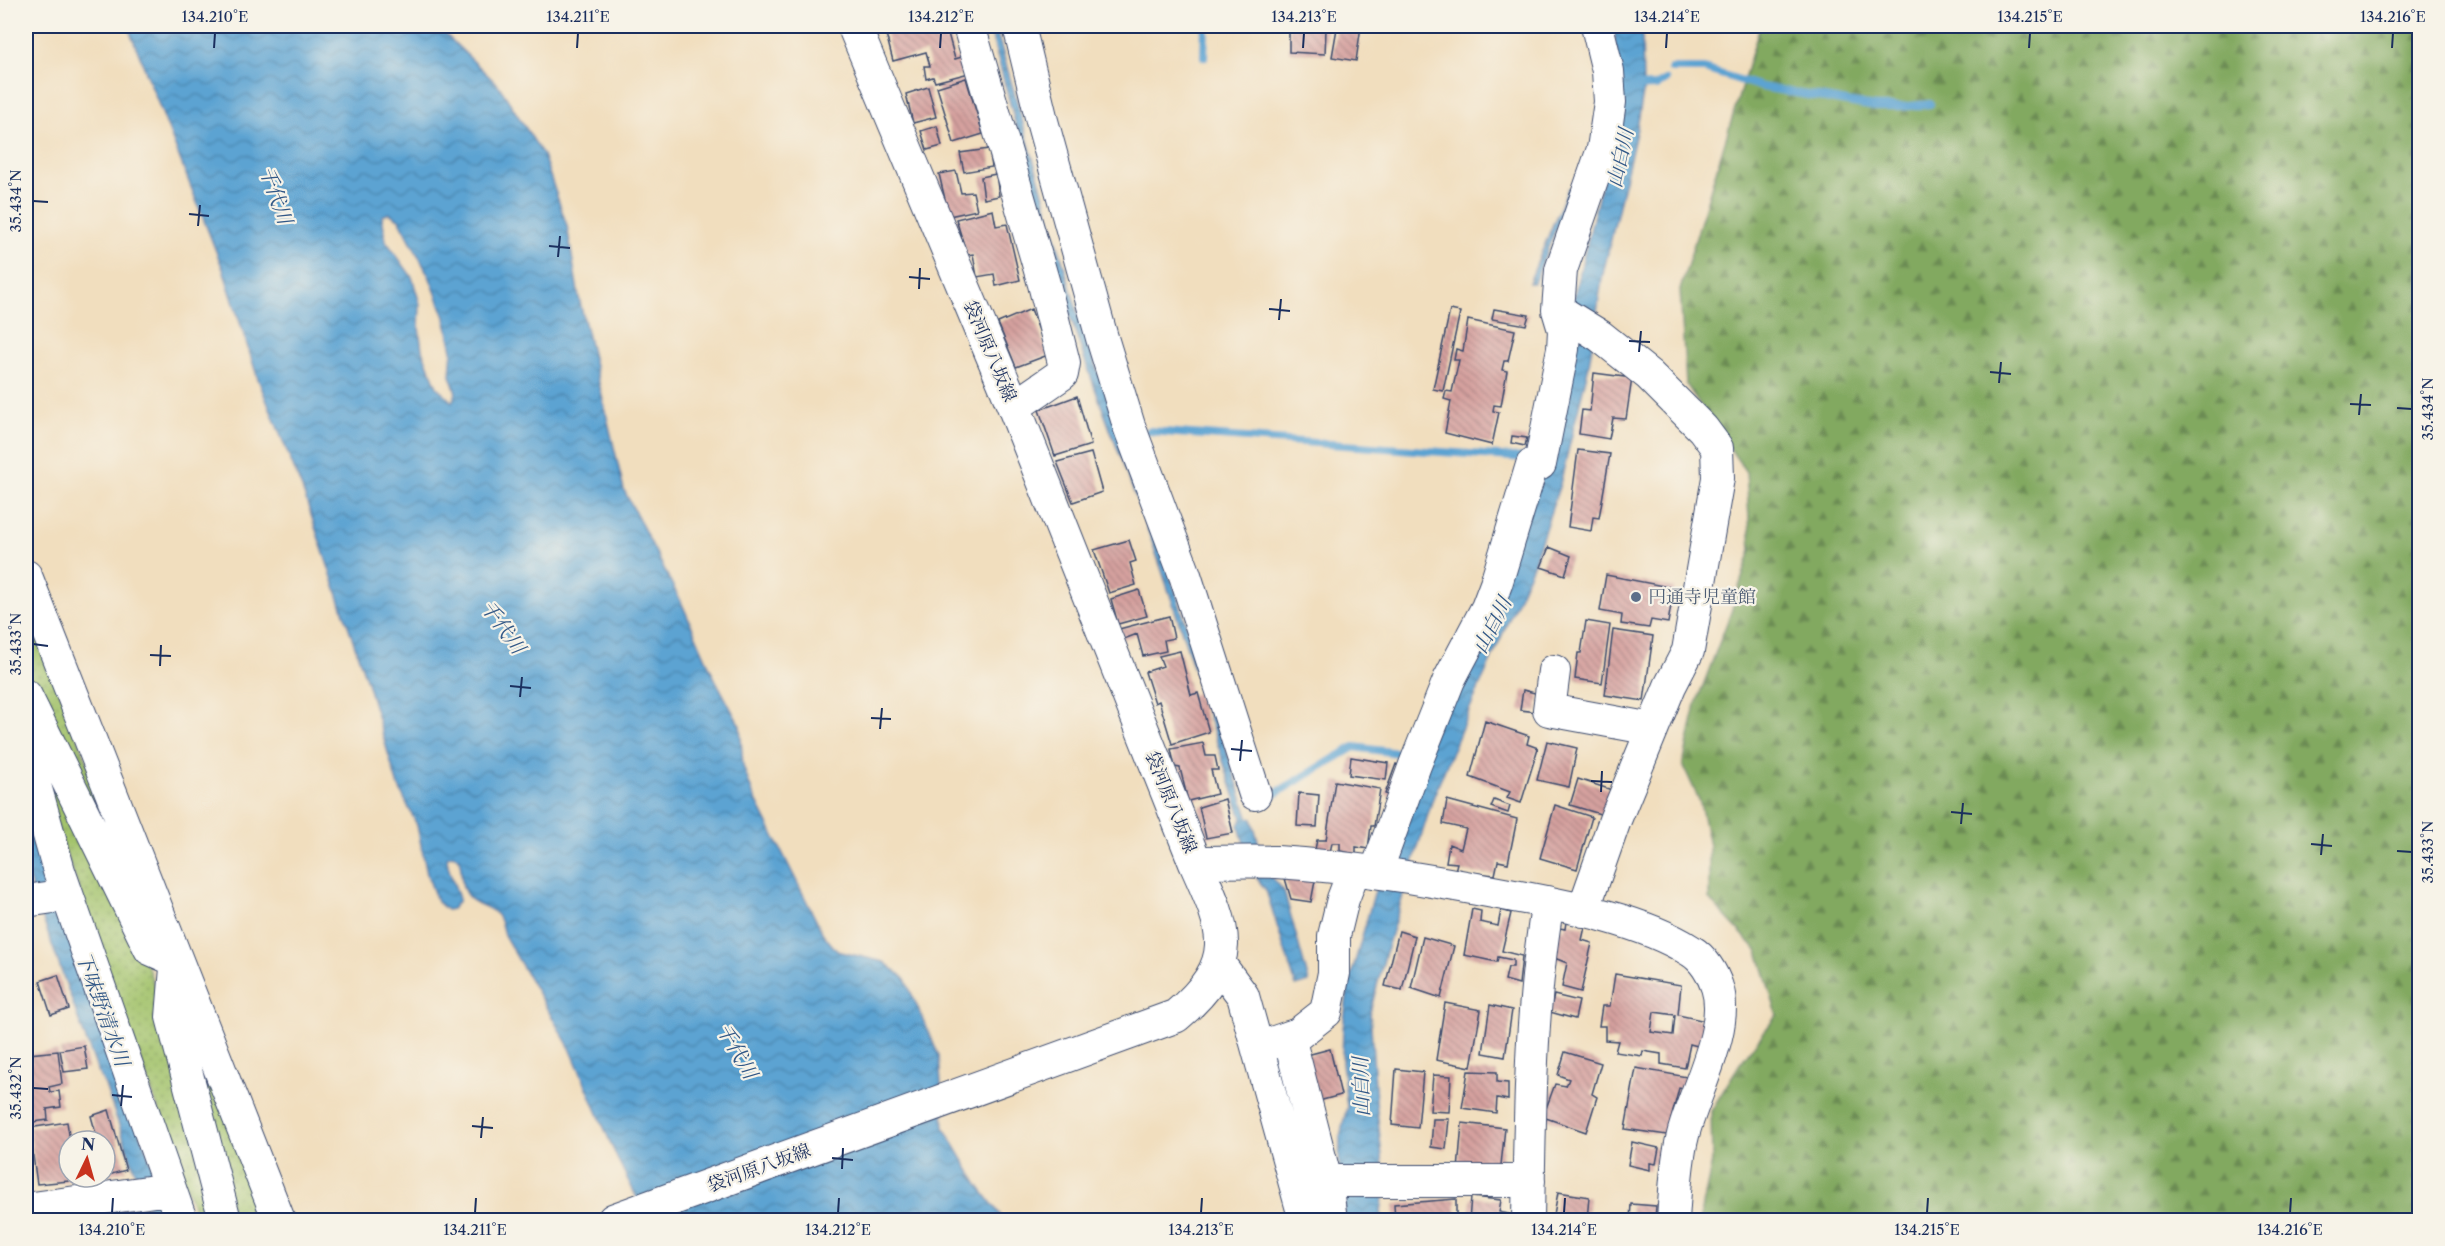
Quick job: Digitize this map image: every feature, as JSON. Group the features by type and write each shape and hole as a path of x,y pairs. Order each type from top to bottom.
{"main road":[{"name":"袋河原八坂線","path":"614,1221 1176,1016 1195,1000 1215,971 1222,940 1219,915 1195,862 1014,407 854,26"}],"street":[{"path":"969,26 1044,284 1064,363 1062,374 1014,407"},
{"path":"1018,26 1102,338 1129,426 1185,575 1255,794"},
{"path":"1257,1048 1298,1034 1326,1012 1334,973 1334,936 1343,899 1370,872 1449,680 1487,608 1517,520 1528,473 1532,465 1540,464 1563,349 1561,270 1603,149 1610,102 1608,71 1597,26"},
{"path":"1563,313 1600,336 1649,375 1703,429 1717,448 1718,478 1688,651 1670,686 1615,820 1583,911"},
{"path":"26,576 279,1221"},
{"path":"1554,670 1549,711 1653,729"},
{"path":"26,696 150,950 177,961"},
{"path":"26,753 67,895 181,1221"},
{"path":"1195,862 1274,862 1370,872 1548,902 1658,935 1693,951 1707,966 1718,988 1719,1013 1716,1040 1682,1136 1673,1221"},
{"path":"26,901 67,895"},
{"path":"1528,1221 1540,946 1548,902"},
{"path":"177,961 172,1017 225,1221"},
{"path":"1215,971 1243,996 1305,1221"},
{"path":"1289,1037 1333,1181 1331,1221"},
{"path":"1333,1181 1529,1182"},
{"path":"26,1209 81,1211 169,1189"}],"green space":[{"path":"1760,26 2419,26 2419,1220 1700,1220 1712,1161 1711,1111 1739,1065 1777,1015 1758,951 1709,899 1709,846 1700,802 1683,765 1696,704 1731,612 1751,550 1746,472 1686,384 1680,290"},
{"path":"26,604 136,888 26,681"},
{"path":"26,727 146,962 162,1008 215,1220 198,1220 34,764"},
{"path":"181,1005 266,1220 234,1220"}],"water":[{"name":"千代川","path":"128,26 437,26 499,86 543,155 567,226 579,298 624,490 740,726 743,766 753,794 823,934 837,951 884,962 905,979 939,1056 944,1128 978,1185 1004,1220 648,1220 617,1158 570,1048 504,935 497,915 467,895 463,886 459,858 453,855 447,857 447,863 459,900 452,909 447,910 437,901 427,874 417,825 397,783 367,682 303,491 258,379 223,269","holes":["389,213 399,219 430,278 445,317 452,350 450,375 456,393 452,402 437,387 422,350 419,328 420,304 412,277 386,241 382,216"]},
{"path":"989,26 995,26 1079,318 1176,593 1248,817 1252,819 1266,870 1284,891 1309,982 1296,986 1266,890 1252,872 1239,826 1242,818 1168,589 1068,309"},
{"name":"山白川","path":"1614,26 1642,26 1643,93 1602,278 1589,365 1560,484 1533,565 1433,798 1388,944 1370,1012 1383,1166 1384,1191 1381,1212 1383,1220 1343,1220 1346,1190 1339,1171 1340,1137 1347,1107 1342,1062 1348,987 1374,894 1417,774 1455,679 1573,301 1610,149 1616,55"},
{"path":"1568,188 1572,189 1534,283 1529,283"},
{"path":"26,818 172,1220 152,1220 105,1085 83,1032 26,871"}],"building":[{"path":"884,26 946,26 955,59 965,56 969,73 935,82 933,77 926,79 924,66 930,66 926,52 893,61"},
{"path":"1289,26 1334,26 1333,29 1326,29 1325,54 1289,52"},
{"path":"1346,26 1361,26 1356,61 1332,57 1337,28 1345,29"},
{"path":"966,78 983,134 954,143 937,87"},
{"path":"928,87 936,117 913,123 906,94"},
{"path":"937,126 942,146 927,150 921,131"},
{"path":"989,149 992,167 964,172 960,153"},
{"path":"956,171 961,193 973,192 977,210 949,216 939,174"},
{"path":"996,174 999,196 984,199 981,177"},
{"path":"993,210 996,226 1007,224 1020,280 996,286 994,274 977,277 973,254 967,255 956,219"},
{"path":"1031,309 1048,355 1016,367 998,323"},
{"path":"1494,309 1529,315 1526,325 1492,319"},
{"path":"1450,310 1460,312 1443,391 1433,389"},
{"path":"1468,320 1515,330 1508,361 1504,361 1502,370 1507,371 1501,406 1494,405 1493,411 1499,412 1492,445 1445,433 1451,401 1444,399 1446,391 1452,392 1459,360 1454,360 1456,349 1463,351"},
{"path":"1594,373 1632,378 1626,419 1613,418 1609,439 1579,434 1582,410 1590,411"},
{"path":"1077,396 1091,445 1055,456 1039,410"},
{"path":"1512,436 1527,438 1525,446 1511,443"},
{"path":"1578,450 1610,454 1599,518 1593,517 1591,531 1568,527"},
{"path":"1091,453 1102,492 1073,502 1057,462"},
{"path":"1129,540 1136,561 1130,563 1136,585 1109,593 1094,550"},
{"path":"1549,547 1571,556 1565,575 1541,567"},
{"path":"1606,575 1674,588 1668,623 1651,620 1649,628 1621,624 1622,615 1600,611"},
{"path":"1139,590 1147,616 1118,624 1111,599"},
{"path":"1169,616 1174,638 1164,640 1166,651 1143,656 1137,634 1124,639 1119,629"},
{"path":"1586,621 1610,625 1602,683 1575,679 1578,653 1581,653"},
{"path":"1613,630 1653,636 1644,701 1605,695"},
{"path":"1180,651 1191,695 1198,693 1209,732 1172,744 1159,701 1155,703 1145,672 1163,666 1159,656"},
{"path":"1523,690 1539,694 1537,712 1520,710"},
{"path":"1485,721 1529,736 1527,744 1538,748 1521,803 1507,798 1510,792 1470,777"},
{"path":"1547,741 1577,748 1569,787 1537,780"},
{"path":"1203,743 1206,756 1215,756 1218,770 1211,770 1217,794 1188,801 1180,768 1175,767 1171,749"},
{"path":"1351,757 1388,763 1386,780 1349,775"},
{"path":"1396,764 1406,768 1396,800 1385,794"},
{"path":"1578,779 1615,791 1607,816 1570,805"},
{"path":"1335,781 1380,789 1368,849 1356,847 1356,854 1340,851 1340,843 1332,843 1329,857 1314,854 1317,840 1326,840"},
{"path":"1299,793 1319,795 1317,827 1297,826"},
{"path":"1225,799 1233,833 1206,838 1199,807"},
{"path":"1447,800 1517,819 1508,863 1498,861 1495,875 1455,871 1457,863 1446,862 1449,844 1461,849 1466,829 1443,824"},
{"path":"1494,800 1510,806 1508,813 1491,807"},
{"path":"1555,805 1592,817 1577,869 1540,858"},
{"path":"1284,875 1315,881 1311,902 1291,899"},
{"path":"1472,909 1481,911 1480,922 1498,926 1501,910 1511,913 1502,951 1522,956 1519,984 1505,980 1508,967 1513,967 1513,960 1498,957 1497,962 1464,955"},
{"path":"1566,922 1585,927 1582,940 1592,943 1581,992 1562,987 1567,963 1552,957 1560,928 1565,929"},
{"path":"1399,931 1415,936 1402,990 1385,986"},
{"path":"1423,937 1454,946 1441,998 1411,988"},
{"path":"1615,974 1681,985 1678,1015 1706,1021 1701,1047 1690,1044 1685,1068 1661,1064 1661,1054 1643,1051 1642,1056 1615,1052 1618,1041 1605,1040 1605,1026 1599,1026 1602,1006 1610,1006","holes":["1654,1012 1675,1015 1673,1035 1651,1032"]},
{"path":"58,975 69,1009 51,1015 40,981"},
{"path":"1554,995 1579,1001 1575,1019 1550,1012"},
{"path":"1445,1003 1481,1010 1471,1067 1436,1060"},
{"path":"1490,1005 1512,1010 1505,1057 1483,1053"},
{"path":"84,1046 88,1069 64,1072 60,1050"},
{"path":"1330,1049 1341,1095 1315,1102 1303,1056"},
{"path":"58,1051 62,1084 49,1087 50,1092 59,1091 61,1107 47,1109 48,1120 26,1123 26,1064 31,1063 29,1054"},
{"path":"1565,1052 1601,1063 1592,1094 1597,1097 1586,1132 1543,1117 1555,1084 1566,1086 1569,1079 1558,1075"},
{"path":"1636,1068 1687,1077 1684,1089 1679,1088 1667,1135 1625,1129"},
{"path":"1396,1069 1423,1072 1418,1128 1392,1125"},
{"path":"1468,1071 1497,1072 1497,1082 1508,1083 1508,1100 1497,1098 1496,1113 1462,1108"},
{"path":"1433,1075 1451,1076 1449,1112 1430,1111"},
{"path":"109,1110 114,1129 95,1129 91,1116"},
{"path":"1433,1119 1449,1119 1446,1149 1431,1147"},
{"path":"67,1122 68,1129 57,1129 57,1182 37,1184 29,1128"},
{"path":"1462,1123 1505,1128 1500,1174 1458,1170"},
{"path":"117,1138 126,1170 117,1172"},
{"path":"1632,1142 1659,1148 1656,1164 1650,1163 1650,1170 1628,1165"},
{"path":"1558,1192 1589,1197 1587,1220 1553,1220"},
{"path":"1471,1197 1501,1200 1499,1212 1509,1214 1508,1220 1469,1220"},
{"path":"1456,1199 1456,1220 1395,1220 1394,1204"},
{"path":"1631,1204 1656,1206 1655,1220 1630,1220"},
{"path":"128,1206 131,1216 138,1213 141,1220 103,1220 101,1214"}],"waterway":[{"path":"1204,57 1205,26"},
{"path":"1672,69 1704,69 1762,87 1875,107 1930,104"},
{"path":"1632,87 1656,86 1665,80"},
{"path":"1149,431 1526,458"},
{"path":"1266,799 1354,747 1413,755"}],"place":[{"name":"円通寺児童館","path":"1636,597"}],"water label":[{"name":"下味野清水川","path":"103,1009"}]}
